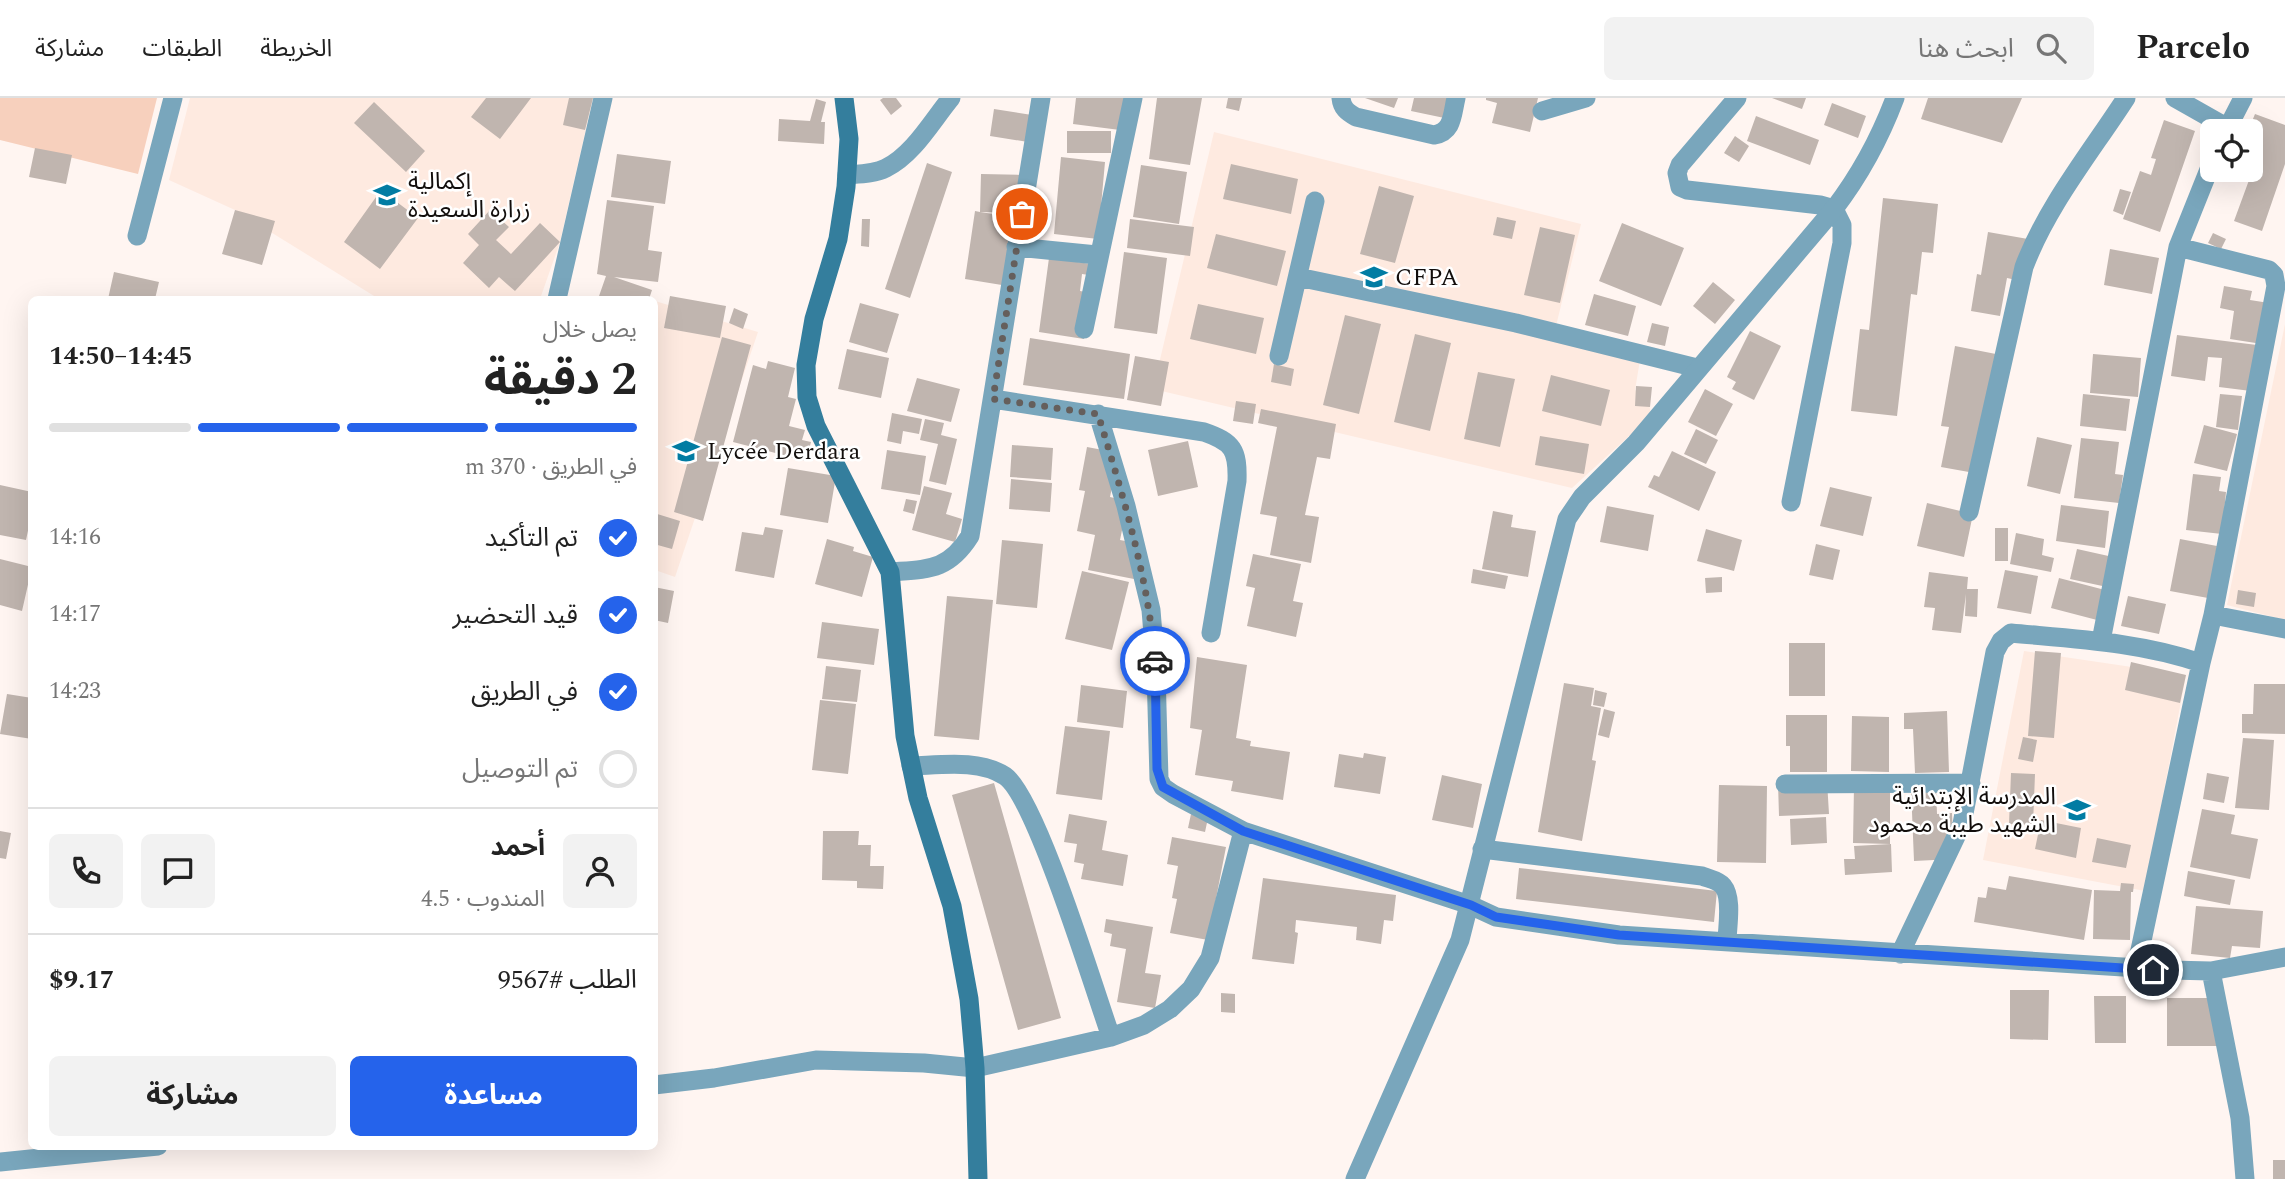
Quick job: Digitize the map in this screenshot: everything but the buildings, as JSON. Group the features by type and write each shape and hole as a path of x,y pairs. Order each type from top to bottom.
{"main road":[{"path":"844,98 849,139 847,175 838,239 814,319 806,365 807,397 816,426 890,572 903,726 911,766 952,906 969,999 975,1068 978,1179"}],"street":[{"path":"137,236 173,98"},
{"path":"559,296 603,98"},
{"path":"847,175 888,167 915,144 950,98"},
{"path":"890,572 928,569 947,563 960,552 970,536 1041,98"},
{"path":"1084,329 1097,255 1133,98"},
{"path":"1341,98 1341,104 1347,112 1356,117 1434,135 1449,128 1456,98"},
{"path":"1542,111 1586,98"},
{"path":"1737,98 1680,165 1677,173 1681,187 1687,190 1834,208"},
{"path":"1355,1179 1449,964 1471,905 1482,849 1567,519 1582,498 1636,443 1854,183 1885,124 1895,98"},
{"path":"1969,512 2024,267 2032,245 2126,98"},
{"path":"2175,98 2210,119"},
{"path":"2232,119 2243,98"},
{"path":"2101,641 2178,247 2204,182"},
{"path":"1279,356 1315,201"},
{"path":"1791,502 1842,243 1842,225 1834,208"},
{"path":"1016,247 1097,255"},
{"path":"2136,969 2213,615 2276,286 2274,275 2269,270 2178,247"},
{"path":"1298,277 1516,323 1697,368"},
{"path":"993,399 1204,432 1223,438 1233,447 1238,464 1237,481 1211,633"},
{"path":"1098,414 1126,506 1151,610 1156,671 1159,779 1163,787 1173,794 1218,815 1243,831 1471,905 1496,917 1619,935 2136,969 2211,971 2285,957"},
{"path":"2213,615 2285,629"},
{"path":"1900,954 1962,824 1995,652 2001,641 2011,633 2101,641 2172,654 2201,663"},
{"path":"911,766 963,765 993,770 1008,778 1021,795 1039,834 1111,1037"},
{"path":"1785,784 1971,783"},
{"path":"658,1085 714,1078 816,1060 924,1062 975,1068 1111,1037 1153,1020 1170,1009 1191,989 1210,958 1243,831"},
{"path":"1482,849 1702,876 1716,881 1724,887 1727,895 1727,942"},
{"path":"2211,971 2240,1118 2245,1179"},
{"path":"0,1162 118,1150"}],"shaded area":[{"path":"0,98 157,98 138,174 0,140"},
{"name":"إكمالية زرارة السعيدة","path":"190,98 593,98 560,242 541,296 374,296 235,210 169,180"},
{"name":"CFPA","path":"1214,132 1581,224 1555,330 1641,354 1635,390 1648,397 1651,416 1572,488 1153,389"},
{"name":"Lycée Derdara","path":"658,302 758,332 675,577 658,571"},
{"path":"2285,324 2285,620 2227,605"},
{"name":"المدرسة الإبتدائية الشهيد طيبة محمود","path":"2024,651 2186,675 2145,891 1983,860"}],"way so far":[{"path":"1022,214 993,399 1098,414 1144,576 1151,610 1155,661"}],"place":[{"name":"إكمالية زرارة السعيدة","path":"387,195"},
{"name":"CFPA","path":"1374,277"},
{"name":"Lycée Derdara","path":"686,451"},
{"name":"المدرسة الإبتدائية الشهيد طيبة محمود","path":"2077,810"}],"route":[{"path":"1155,661 1157,769 1163,787 1243,831 1471,905 1496,917 1619,935 2153,970"}]}
